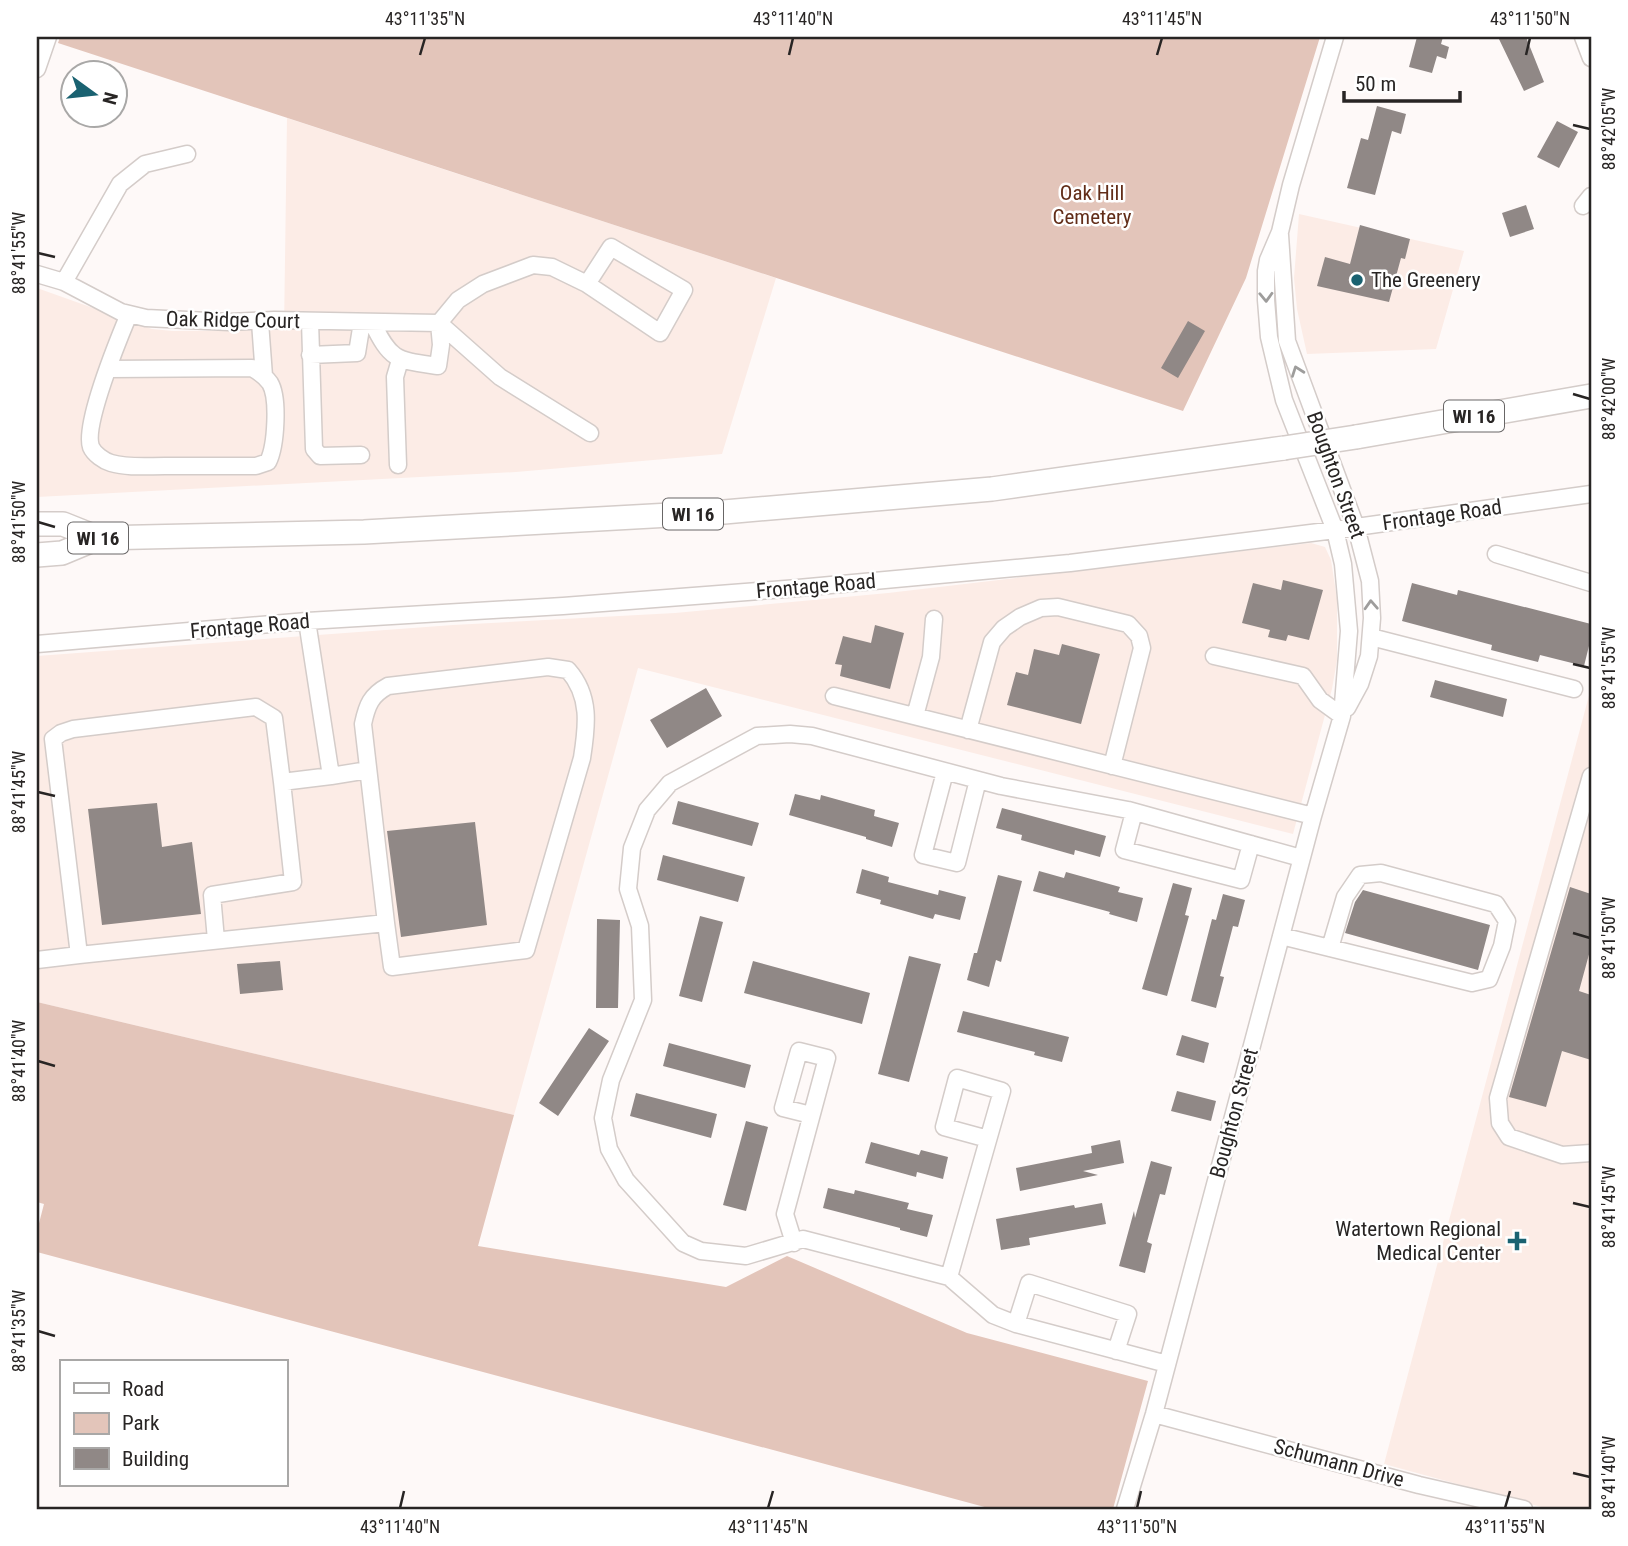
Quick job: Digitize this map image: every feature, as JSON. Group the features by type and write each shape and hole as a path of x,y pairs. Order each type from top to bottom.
{"highway":[{"name":"WI 16","path":"37,555 62,553 98,538 415,530 763,509 992,489 1356,437 1591,396"},
{"name":"WI 16","path":"37,524 63,524 98,538"}],"street":[{"path":"37,69 48,37"},
{"name":"Boughton Street","path":"1335,37 1291,185 1280,232 1266,271 1269,337 1284,400 1335,530 1346,586 1349,631 1342,716"},
{"path":"1583,37 1591,58"},
{"path":"64,282 120,184 145,164 187,154"},
{"name":"Boughton Street","path":"1125,1509 1167,1364 1301,858 1342,716 1366,670 1371,637 1370,581 1356,527 1287,341 1280,232"},
{"path":"367,322 384,347 400,360 438,366 441,345 439,323 458,300 483,284 533,265 552,267 587,285 660,333 684,290 611,247 587,285"},
{"name":"Oak Ridge Court","path":"38,279 64,282 129,314 178,321 439,323"},
{"path":"109,369 252,368 272,386 274,445 268,462 256,466 135,466 108,463 91,447 90,433 95,410 109,369 129,314"},
{"path":"310,321 314,449 320,456 361,454"},
{"path":"260,322 264,376"},
{"path":"310,355 358,354 367,322"},
{"path":"439,323 500,377 590,433"},
{"path":"398,465 395,377 400,360"},
{"name":"Frontage Road","path":"37,644 307,621 563,606 798,588 1070,563 1591,494"},
{"path":"1496,554 1591,583"},
{"path":"968,730 992,642 1004,628 1020,617 1041,608 1058,607 1128,624 1139,636 1142,648 1112,766"},
{"path":"915,716 931,657 934,619"},
{"path":"307,621 331,776"},
{"path":"1371,637 1574,689"},
{"path":"1214,656 1303,676 1320,700 1342,716"},
{"path":"548,667 568,670 579,682 587,729 582,758 526,950 392,967 386,923 363,724 374,693 388,686 548,667"},
{"path":"834,696 1313,816"},
{"path":"79,955 53,739 61,733 73,730 256,708 266,711 274,718 293,881 212,895 216,940"},
{"path":"1167,1364 1016,1324 993,1315 949,1277 803,1240 746,1256 701,1251 683,1243 626,1180 609,1149 603,1118 611,1080 643,1000 640,926 628,890 632,848 647,810 670,783 757,736 790,734 812,736 978,780 1133,812 1301,858"},
{"path":"282,782 368,770"},
{"path":"945,772 923,855 957,863 978,780"},
{"path":"1591,776 1498,1098 1500,1123 1509,1137 1562,1155 1591,1153"},
{"path":"1133,812 1124,850 1241,880 1251,844"},
{"path":"1281,936 1472,983 1489,979 1502,946 1507,921 1496,904 1381,873 1360,874 1345,897 1330,948"},
{"path":"37,960 386,923"},
{"path":"794,1243 785,1214 811,1115"},
{"path":"949,1277 988,1139"},
{"path":"1016,1324 1029,1283 1128,1314 1116,1351"},
{"name":"Schumann Drive","path":"1153,1415 1419,1485 1524,1509"}],"shaded area":[{"path":"287,118 776,278 722,454 516,472 37,497 37,288 152,329 284,330"},
{"path":"1299,214 1464,251 1436,349 1307,354 1297,309 1294,278"},
{"path":"1311,543 1325,547 1331,560 1337,599 1337,660 1332,689 1293,834 638,668 514,1115 37,1002 37,656 453,625 675,613 888,593"},
{"name":"Watertown Regional Medical Center","path":"1591,688 1591,1509 1549,1509 1384,1464"}],"green space":[{"name":"Oak Hill Cemetery","path":"60,37 1320,37 1246,278 1183,411 130,67 130,60 110,60 58,43"},
{"path":"37,1002 514,1115 478,1246 726,1287 787,1256 967,1333 1148,1381 1113,1509 992,1509 37,1252 37,1231 44,1204 37,1202"}],"building":[{"path":"1417,37 1443,37 1441,44 1449,47 1446,59 1437,56 1432,73 1409,67"},
{"path":"1498,37 1526,37 1544,82 1524,91"},
{"path":"1377,106 1406,114 1401,134 1392,131 1375,195 1347,188 1361,138 1368,140"},
{"path":"1557,121 1578,132 1559,168 1537,157"},
{"path":"1526,205 1534,229 1510,237 1502,213"},
{"path":"1360,225 1410,239 1405,259 1401,258 1389,302 1317,286 1325,257 1350,264"},
{"path":"1188,321 1205,331 1178,378 1161,368"},
{"path":"1283,580 1323,590 1309,640 1288,635 1286,641 1268,637 1270,630 1242,623 1253,583 1281,590"},
{"path":"1412,583 1457,595 1458,590 1591,624 1591,638 1584,666 1540,655 1538,662 1491,650 1492,645 1402,621"},
{"path":"875,625 904,633 890,689 840,676 842,665 835,664 843,636 871,643"},
{"path":"1062,644 1100,654 1081,724 1007,705 1016,672 1028,675 1034,649 1059,655"},
{"path":"1435,680 1507,699 1503,717 1430,697"},
{"path":"706,688 722,716 667,748 650,720"},
{"path":"795,794 820,800 821,795 875,810 874,816 899,823 892,847 789,815"},
{"path":"678,801 759,823 752,846 672,824"},
{"path":"157,803 162,847 192,842 201,914 102,925 88,809"},
{"path":"1002,808 1106,836 1100,857 1075,850 1074,855 1021,840 1022,835 996,828"},
{"path":"475,822 487,925 401,937 387,831"},
{"path":"663,855 745,877 738,902 657,880"},
{"path":"862,869 889,877 888,882 938,895 939,890 966,897 960,920 935,914 933,919 880,904 881,900 856,893"},
{"path":"1039,871 1064,878 1066,872 1120,887 1118,892 1143,898 1137,922 1033,891"},
{"path":"998,875 1022,881 1001,962 996,960 989,987 967,980"},
{"path":"1173,883 1192,888 1185,915 1189,916 1167,996 1142,989"},
{"path":"1570,887 1591,894 1591,947 1579,991 1591,995 1591,1060 1562,1051 1546,1107 1509,1097"},
{"path":"1363,890 1490,925 1478,970 1345,933 1355,902"},
{"path":"1223,894 1245,900 1238,927 1233,926 1220,976 1224,977 1216,1008 1191,1001 1212,919 1216,920"},
{"path":"700,916 723,922 702,1002 679,996"},
{"path":"597,919 620,920 618,1008 596,1008"},
{"path":"909,956 941,964 909,1082 878,1074"},
{"path":"280,961 283,990 240,994 237,964"},
{"path":"753,961 870,993 862,1024 744,993"},
{"path":"963,1011 1069,1037 1062,1062 1034,1055 1035,1052 957,1032"},
{"path":"589,1028 609,1041 558,1116 539,1103"},
{"path":"1182,1035 1209,1043 1204,1063 1176,1055"},
{"path":"669,1043 751,1065 745,1088 663,1066"},
{"path":"1177,1091 1216,1101 1211,1121 1171,1111"},
{"path":"636,1093 717,1114 711,1138 630,1116"},
{"path":"746,1121 768,1127 746,1211 723,1205"},
{"path":"1120,1140 1124,1163 1083,1171 1098,1175 1020,1191 1016,1168 1092,1153 1091,1146"},
{"path":"871,1142 919,1155 921,1150 948,1157 943,1179 917,1172 916,1177 865,1163"},
{"path":"1151,1161 1172,1167 1165,1195 1160,1194 1147,1242 1152,1244 1145,1273 1119,1266"},
{"path":"828,1188 854,1194 855,1190 909,1203 907,1209 933,1215 927,1237 823,1208"},
{"path":"1102,1203 1106,1224 1029,1238 1030,1245 1001,1250 996,1219 1074,1205 1075,1208"}],"place":[{"name":"The Greenery","path":"1357,280"},
{"name":"Watertown Regional Medical Center","path":"1517,1241"}]}
